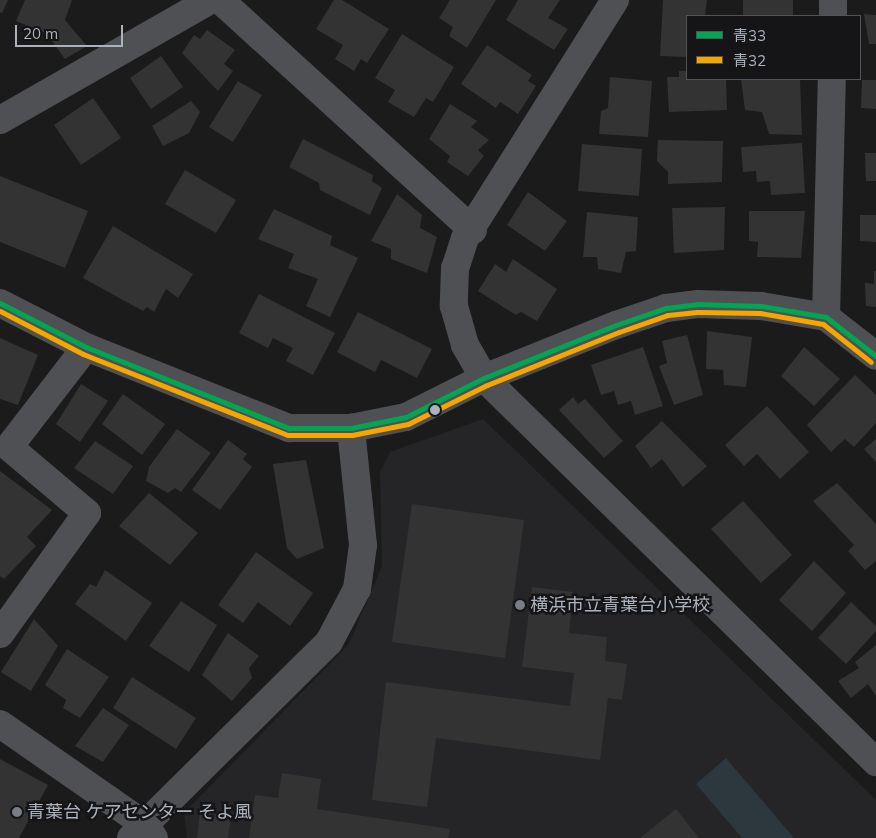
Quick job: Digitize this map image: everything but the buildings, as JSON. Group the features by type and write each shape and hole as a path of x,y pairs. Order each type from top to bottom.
{"street":[{"path":"0,120 210,0"},
{"path":"220,0 473,230"},
{"path":"615,0 473,230 465,238 455,268 454,306 466,345 484,378 876,762"},
{"path":"833,0 833,15"},
{"path":"826,317 832,80"},
{"path":"0,303 86,347 289,428 351,428 406,417 484,378 666,308 761,306 826,317 876,356"},
{"path":"0,634 87,513 9,447 86,347"},
{"path":"0,724 143,833 334,634 357,589 363,545 351,428"}],"shaded area":[{"name":"横浜市立青葉台小学校","path":"483,419 876,800 876,838 187,838 184,813 349,644 382,566 380,472 390,452"},
{"path":"726,758 794,838 742,838 696,784"}],"transit line":[{"name":"青33","path":"0,303 86,347 289,428 351,428 406,417 484,378 616,325 666,308 697,304 761,306 826,317 876,356"},
{"name":"青32","path":"0,311 83,354 288,435 352,435 408,424 487,385 619,332 668,315 697,312 760,313 823,324 871,362"}],"place":[{"name":"横浜市立青葉台小学校","path":"520,605"},
{"name":"青葉台 ケアセンター そよ風","path":"17,812"}]}
